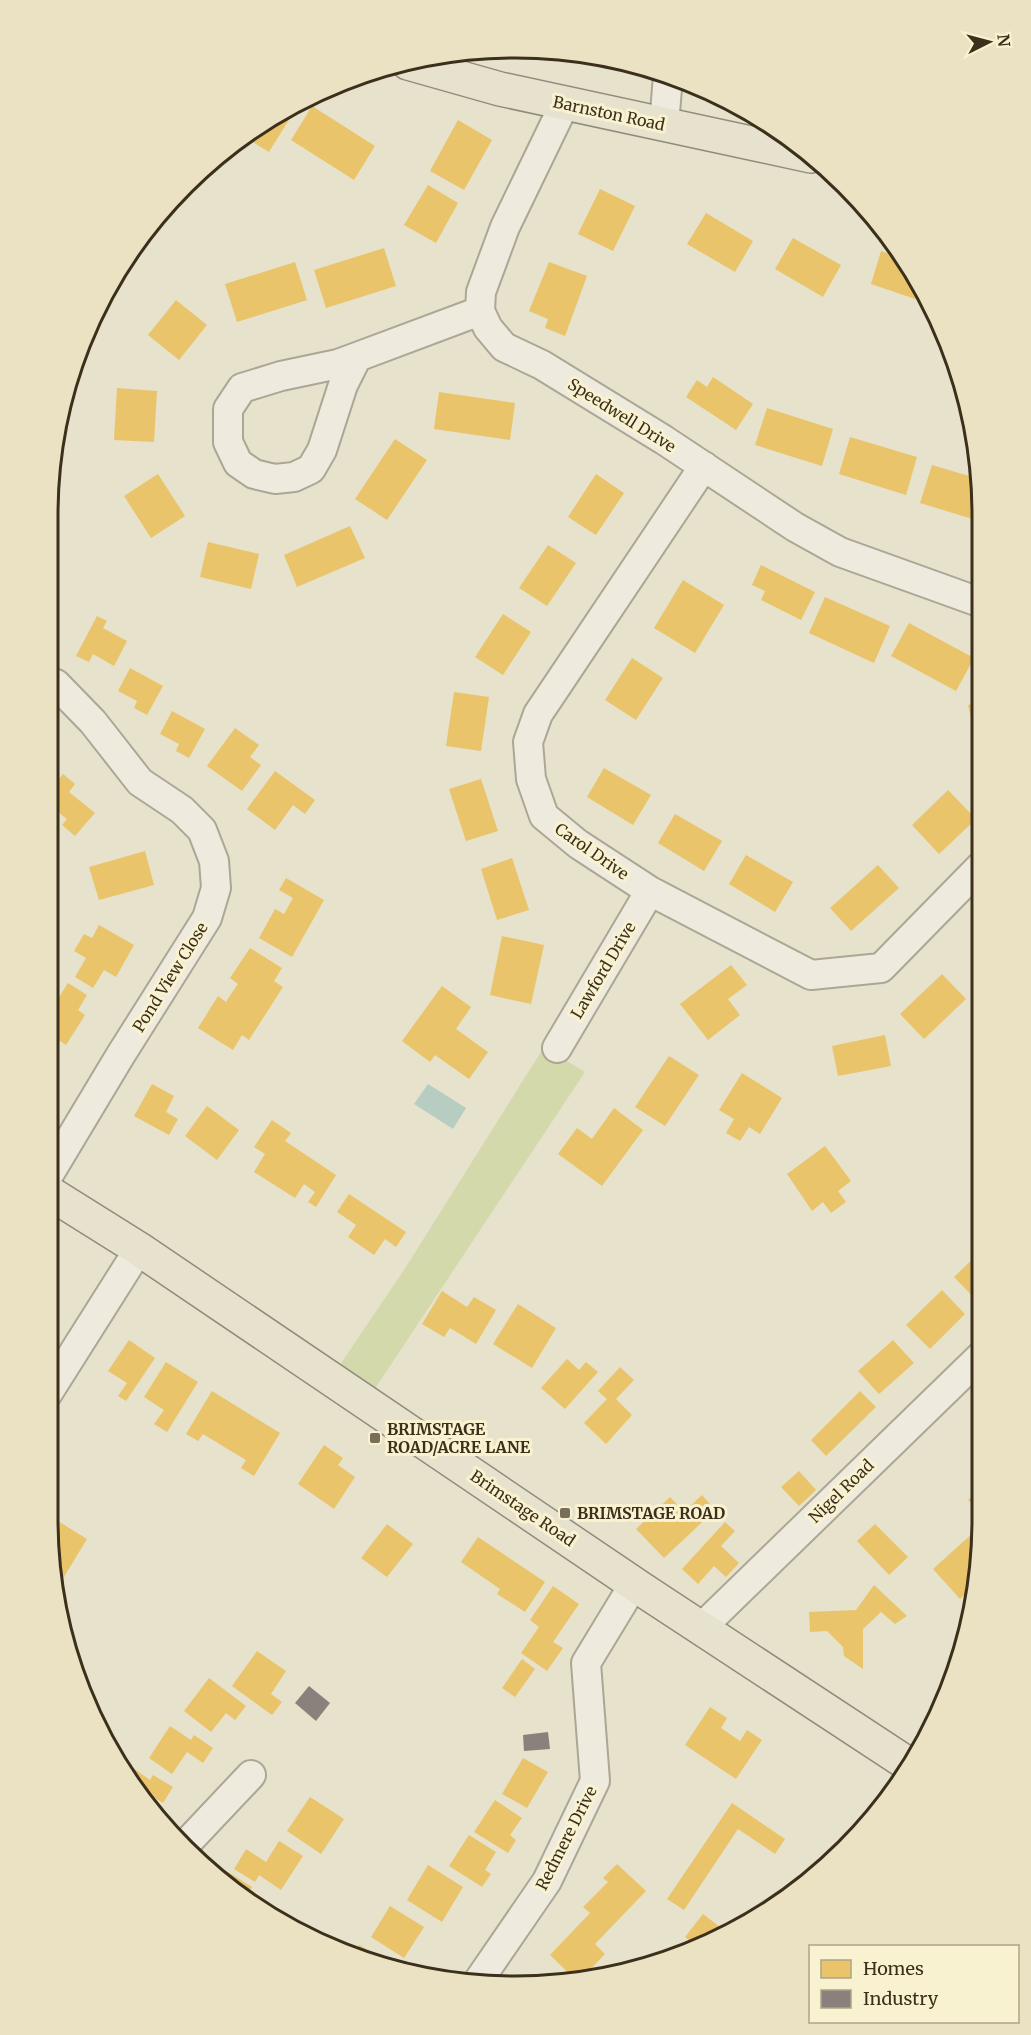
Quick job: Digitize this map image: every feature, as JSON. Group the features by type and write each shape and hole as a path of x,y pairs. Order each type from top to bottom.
{"main road":[{"name":"Barnston Road","path":"451,64 500,89 793,152"},
{"name":"Brimstage Road","path":"58,1198 139,1249 634,1584 903,1761"}],"street":[{"path":"664,125 667,85"},
{"path":"357,357 343,385 322,450 310,469 294,477 275,479 254,474 238,463 228,442 228,409 242,388 281,376 338,364 480,311 481,292 506,227 565,103"},
{"name":"Speedwell Drive","path":"480,311 488,328 504,347 542,365 704,466 795,527 840,552 972,599"},
{"name":"Carol Drive","path":"704,466 538,714 528,742 531,779 544,816 578,844 650,891 811,975 881,968 972,875"},
{"name":"Pond View Close","path":"58,686 93,722 140,782 182,810 202,830 214,861 216,888 207,918 58,1159"},
{"name":"Lawford Drive","path":"557,1048 650,891"},
{"path":"58,1377 139,1249"},
{"name":"Nigel Road","path":"701,1628 972,1365"},
{"name":"Redmere Drive","path":"482,1976 547,1881 595,1781 586,1663 634,1584"},
{"path":"189,1840 251,1775"}],"green space":[{"path":"544,1047 585,1072 370,1396 335,1372 404,1270"}],"shaded area":[{"path":"428,1084 466,1108 453,1129 414,1104"}],"building: Homes":[{"path":"312,106 375,146 354,180 291,140"},
{"path":"290,119 269,152 253,142"},
{"path":"458,120 492,140 464,190 430,171"},
{"path":"428,185 458,203 436,243 404,225"},
{"path":"600,189 635,206 613,251 578,234"},
{"path":"706,213 753,241 735,272 687,244"},
{"path":"793,238 841,265 823,297 775,269"},
{"path":"384,248 396,286 326,308 314,270"},
{"path":"881,251 889,254 918,300 871,284"},
{"path":"295,262 307,300 237,322 225,284"},
{"path":"549,262 587,276 565,336 545,328 548,319 529,311"},
{"path":"176,300 207,325 179,360 148,335"},
{"path":"713,377 753,404 736,430 686,397 697,380 707,387"},
{"path":"117,388 157,391 154,442 114,440"},
{"path":"439,392 515,403 510,440 434,429"},
{"path":"767,408 833,429 822,466 755,445"},
{"path":"850,437 917,457 906,495 839,474"},
{"path":"395,439 427,460 387,520 355,499"},
{"path":"932,465 971,477 972,519 920,503"},
{"path":"158,474 185,516 151,538 124,496"},
{"path":"596,474 624,493 596,535 568,517"},
{"path":"350,526 365,558 297,587 284,555"},
{"path":"208,542 259,554 251,589 200,577"},
{"path":"548,545 576,563 547,606 519,588"},
{"path":"761,565 815,592 801,620 761,600 765,591 752,585"},
{"path":"683,580 724,605 695,653 654,628"},
{"path":"825,597 890,626 874,663 809,633"},
{"path":"503,614 531,632 503,675 475,657"},
{"path":"97,616 107,621 103,628 127,641 114,666 93,654 89,662 76,656"},
{"path":"909,623 972,657 972,662 956,691 891,656"},
{"path":"632,658 663,678 636,720 605,700"},
{"path":"130,668 163,686 147,715 134,708 137,701 118,691"},
{"path":"454,692 489,697 481,751 446,746"},
{"path":"972,704 972,721 968,705"},
{"path":"172,711 205,729 189,758 176,751 179,744 160,734"},
{"path":"235,728 259,745 250,757 261,765 242,791 207,766"},
{"path":"604,768 651,795 633,825 587,797"},
{"path":"275,771 315,800 305,814 293,805 275,830 247,809"},
{"path":"63,774 75,784 69,792 95,813 75,836 62,825 67,819 58,812 58,780"},
{"path":"481,779 498,831 466,841 449,789"},
{"path":"948,790 972,815 972,823 939,854 912,825"},
{"path":"675,814 722,841 704,871 658,843"},
{"path":"145,851 154,885 99,900 89,867"},
{"path":"746,855 793,882 775,912 729,884"},
{"path":"512,858 529,910 497,920 481,869"},
{"path":"878,865 899,888 851,931 830,908"},
{"path":"286,878 324,900 292,957 259,938 275,909 284,914 293,898 279,890"},
{"path":"99,925 134,945 116,977 104,970 93,988 75,977 86,958 74,951 84,934 92,938"},
{"path":"502,936 544,945 531,1004 490,995"},
{"path":"250,948 282,968 274,981 283,987 249,1040 242,1035 233,1050 198,1028 218,996 226,1002 238,984 230,978"},
{"path":"731,965 747,985 728,999 740,1015 708,1040 680,1004"},
{"path":"942,974 966,999 924,1039 900,1014"},
{"path":"68,983 87,995 78,1010 85,1015 66,1045 58,1040 59,997"},
{"path":"442,986 471,1007 456,1029 488,1052 469,1079 435,1055 430,1062 402,1041"},
{"path":"885,1035 891,1066 838,1076 832,1046"},
{"path":"669,1056 699,1075 665,1126 635,1107"},
{"path":"742,1073 782,1098 760,1134 749,1127 740,1141 726,1133 734,1119 719,1110"},
{"path":"152,1084 174,1096 166,1112 178,1119 169,1135 134,1116"},
{"path":"207,1106 239,1130 217,1160 185,1136"},
{"path":"614,1108 643,1130 602,1186 558,1154 577,1128 592,1139"},
{"path":"272,1120 291,1133 285,1141 336,1175 316,1207 308,1202 315,1192 304,1184 295,1198 254,1172 265,1154 254,1147"},
{"path":"825,1146 851,1181 838,1191 846,1202 831,1213 823,1202 812,1211 787,1174"},
{"path":"349,1194 406,1232 396,1247 385,1239 374,1255 348,1237 356,1225 337,1212"},
{"path":"972,1260 972,1296 954,1277"},
{"path":"942,1290 965,1314 930,1349 906,1325"},
{"path":"442,1291 467,1307 474,1297 496,1310 476,1344 450,1328 444,1337 422,1324"},
{"path":"518,1304 556,1328 532,1368 493,1344"},
{"path":"129,1340 155,1358 126,1401 118,1396 127,1383 108,1371"},
{"path":"893,1340 914,1363 879,1394 858,1371"},
{"path":"567,1359 579,1370 586,1362 598,1372 565,1409 541,1388"},
{"path":"166,1362 198,1382 167,1432 154,1424 164,1410 144,1397"},
{"path":"620,1367 634,1380 616,1399 632,1415 606,1444 584,1423 607,1399 598,1391"},
{"path":"212,1391 280,1433 254,1476 241,1468 246,1460 203,1434 198,1441 186,1434"},
{"path":"860,1391 876,1407 826,1456 811,1440"},
{"path":"324,1445 343,1458 338,1465 355,1477 334,1509 298,1484"},
{"path":"799,1471 816,1490 799,1506 781,1487"},
{"path":"702,1495 715,1510 664,1558 636,1529 670,1497 684,1512"},
{"path":"58,1521 87,1539 62,1580"},
{"path":"725,1522 735,1531 721,1546 739,1563 726,1577 714,1566 698,1584 682,1569"},
{"path":"387,1524 413,1544 387,1577 361,1558"},
{"path":"875,1524 908,1557 889,1575 857,1541"},
{"path":"972,1534 967,1593 960,1599 933,1569"},
{"path":"478,1537 545,1582 525,1612 497,1594 500,1589 461,1562"},
{"path":"874,1585 907,1616 895,1624 881,1612 863,1629 863,1669 844,1656 843,1647 827,1631 810,1632 809,1612 856,1610"},
{"path":"553,1586 579,1604 553,1642 563,1648 547,1671 521,1653 539,1627 530,1620"},
{"path":"257,1651 286,1671 271,1694 282,1702 272,1715 232,1686"},
{"path":"522,1659 535,1669 515,1697 502,1688"},
{"path":"209,1678 246,1706 235,1720 226,1713 211,1732 184,1711"},
{"path":"710,1707 727,1718 721,1728 740,1741 747,1730 762,1740 736,1779 685,1745"},
{"path":"170,1726 191,1740 194,1735 213,1748 203,1763 187,1752 172,1774 149,1758"},
{"path":"523,1758 548,1772 527,1808 502,1794"},
{"path":"133,1768 150,1780 153,1775 173,1787 163,1803 151,1795"},
{"path":"310,1797 344,1819 321,1854 287,1831"},
{"path":"495,1800 522,1818 510,1835 516,1840 508,1853 474,1832"},
{"path":"732,1803 785,1839 775,1854 738,1829 684,1910 667,1899"},
{"path":"469,1835 496,1852 485,1870 491,1874 482,1887 449,1866"},
{"path":"279,1841 303,1856 281,1890 259,1875 255,1882 234,1869 246,1849 266,1862"},
{"path":"617,1864 646,1891 595,1944 605,1954 589,1971 569,1974 550,1955 590,1913 583,1907 608,1882 603,1878"},
{"path":"428,1865 463,1887 442,1922 407,1900"},
{"path":"228,1872 252,1887 250,1891 227,1874"},
{"path":"390,1906 424,1927 404,1958 371,1937"},
{"path":"703,1914 721,1928 691,1942 685,1937"},
{"path":"359,1945 377,1955 369,1952 357,1948"}],"building: Industry":[{"path":"309,1686 330,1703 316,1721 295,1703"},
{"path":"548,1732 550,1749 524,1751 523,1735"}],"place":[{"name":"BRIMSTAGE ROAD/ACRE LANE","path":"375,1438"},
{"name":"BRIMSTAGE ROAD","path":"565,1513"}]}
